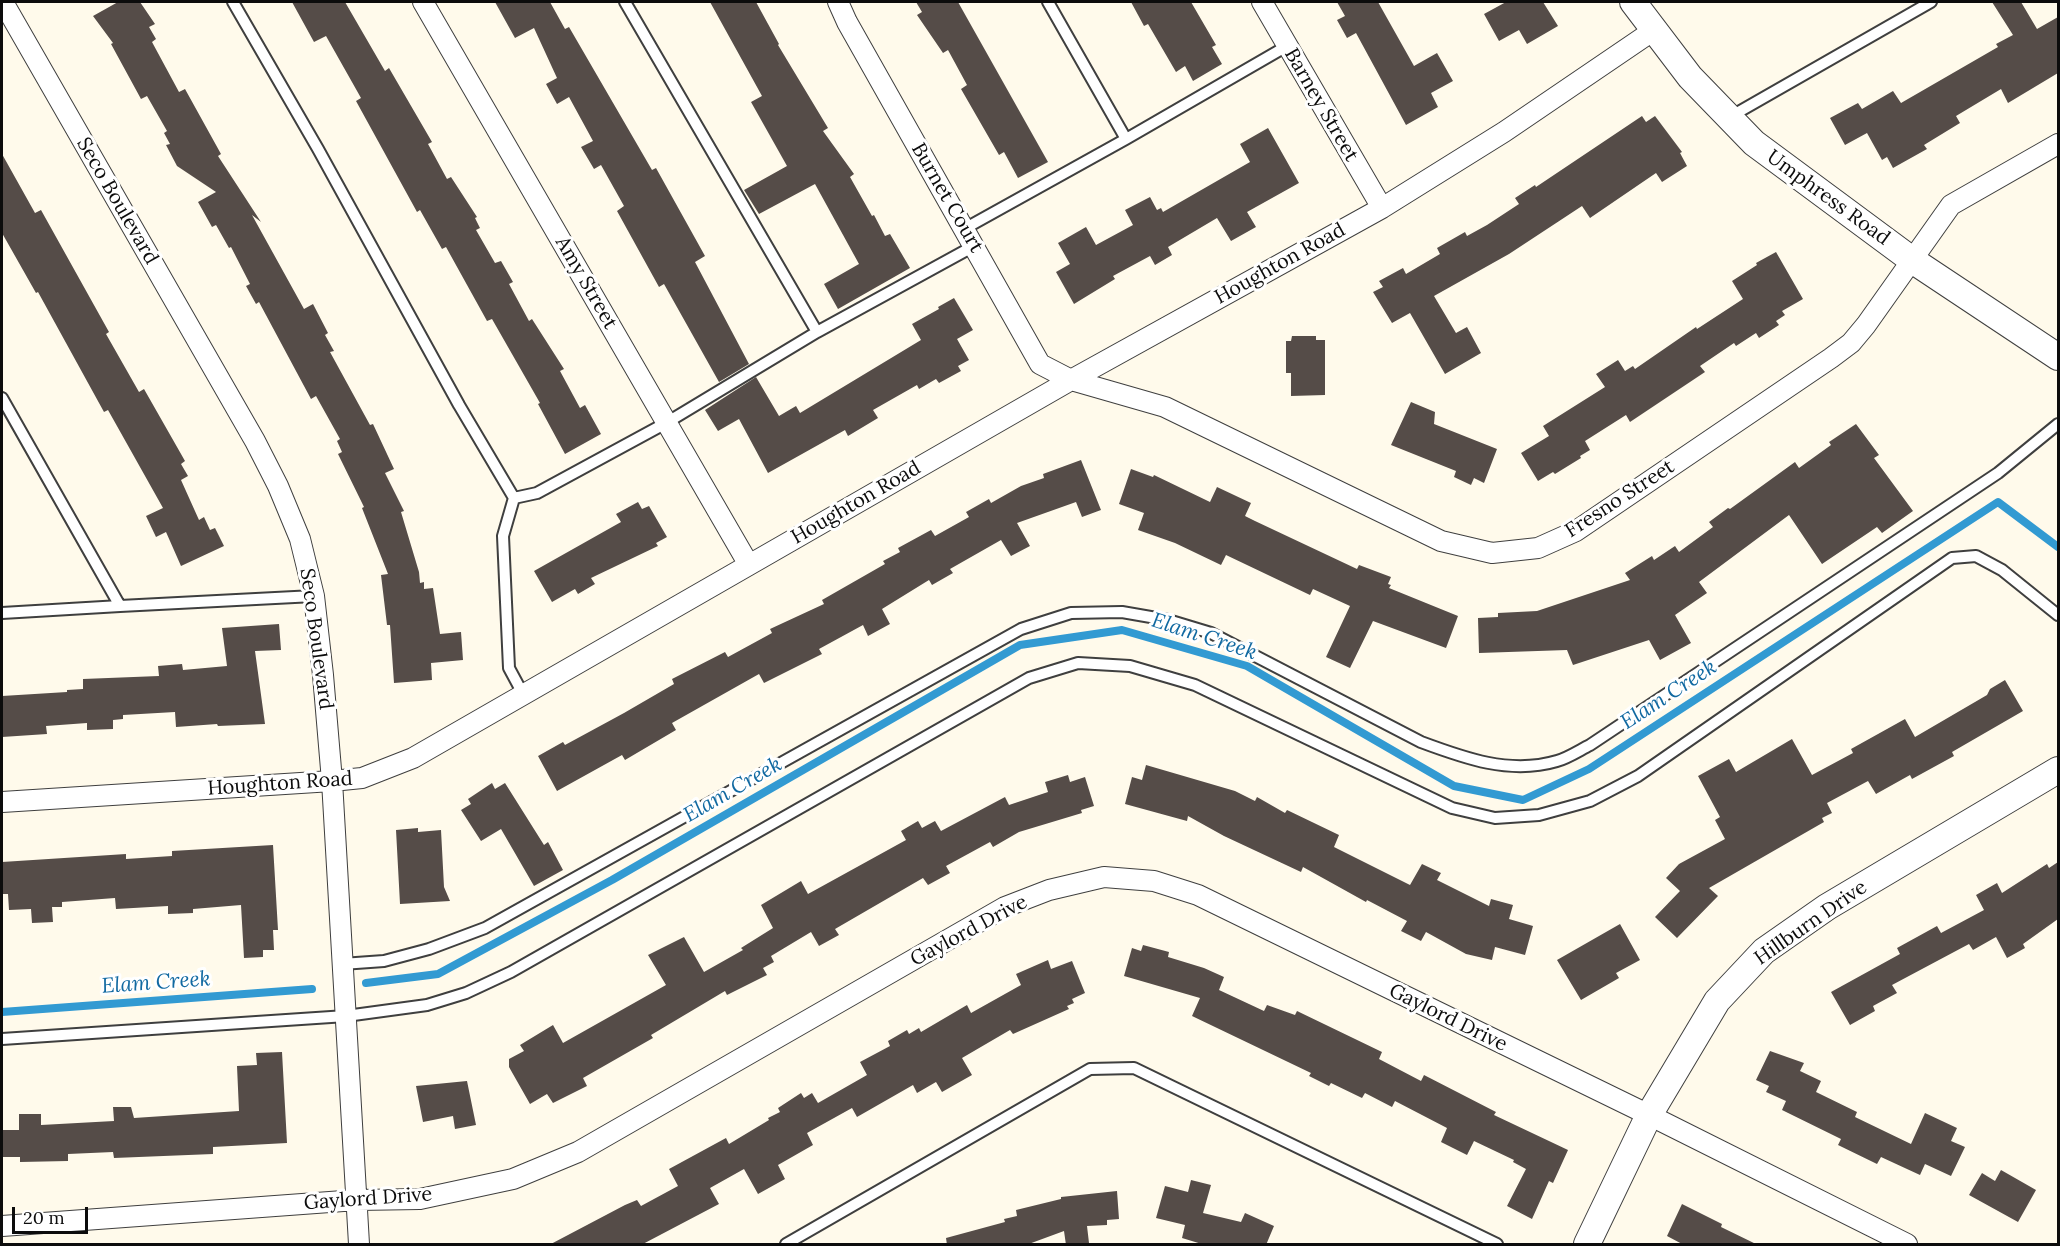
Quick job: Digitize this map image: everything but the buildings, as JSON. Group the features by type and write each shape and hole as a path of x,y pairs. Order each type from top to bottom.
{"street":[{"name":"Seco Boulevard","path":"3,2 255,441 278,486 300,539 314,596 323,675 332,781 360,1245"},
{"name":"Amy Street","path":"423,2 748,565"},
{"name":"Burnet Court","path":"838,2 847,22 1040,364 1071,380"},
{"name":"Barney Street","path":"1262,2 1382,208"},
{"name":"Umphress Road","path":"1633,2 1690,77 1728,118 1770,156 1912,260 2058,357"},
{"name":"Houghton Road","path":"2,802 362,778 405,761 1071,380 1382,208 1504,132 1654,30"},
{"name":"Fresno Street","path":"1071,380 1165,407 1441,541 1492,553 1538,548 1576,531 1851,343 1951,205 2058,144"},
{"name":"Hillburn Drive","path":"1587,1245 1649,1116 1717,1000 1764,951 1827,907 2058,770"},
{"name":"Gaylord Drive","path":"2,1226 357,1200 420,1199 513,1179 578,1152 1005,908 1048,890 1104,877 1154,881 1198,895 1907,1245"}],"lane":[{"path":"233,2 318,149 459,405 514,498 503,536 509,668 523,694"},
{"path":"625,2 817,332"},
{"path":"1048,2 1126,139"},
{"path":"1728,118 1931,2"},
{"path":"514,498 537,493 666,423 817,332 1126,139 1287,46"},
{"path":"2,398 120,606"},
{"path":"342,964 384,962 429,949 485,928 1021,629 1071,613 1122,612 1168,620 1211,633 1420,742 1465,758 1485,764 1522,767 1558,761 1590,745 1998,473 2058,424"},
{"path":"2,1039 346,1016 427,1005 466,993 511,972 1029,678 1078,663 1130,666 1196,685 1452,808 1495,818 1539,815 1590,801 1638,776 1952,558 1976,556 2002,570 2058,615"},
{"path":"2,613 314,596"},
{"path":"786,1245 1090,1069 1134,1068 1497,1245"}],"waterway":[{"name":"Elam Creek","path":"366,983 438,974 612,880 1020,645 1122,630 1247,666 1454,786 1523,800 1589,769 1998,502 2058,547"},
{"name":"Elam Creek","path":"2,1012 312,989"}]}
